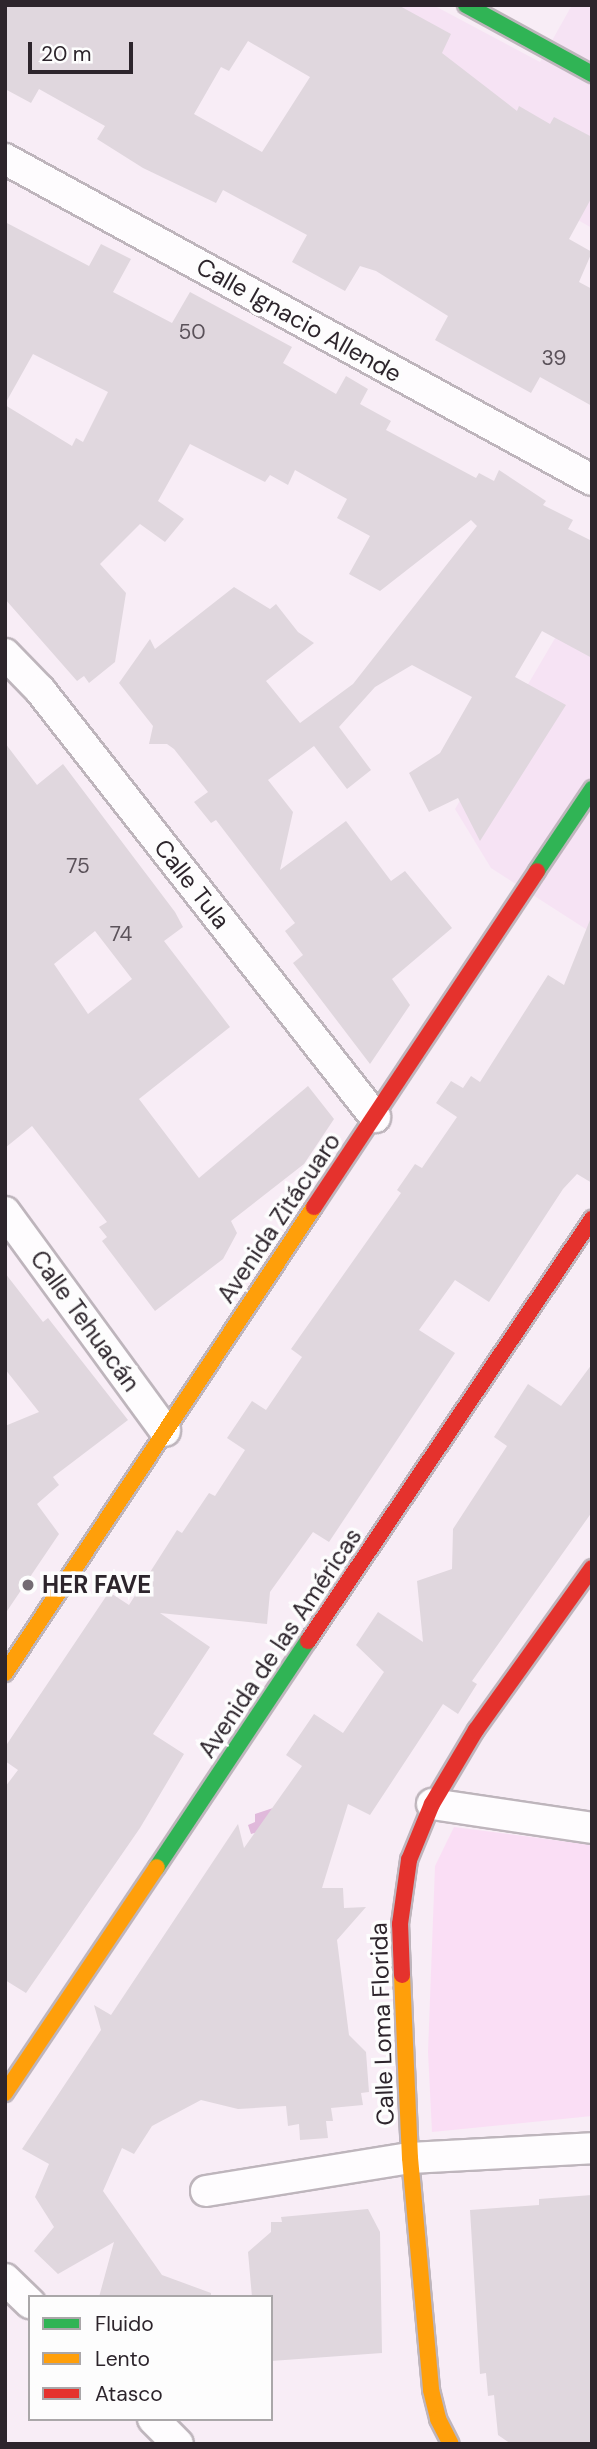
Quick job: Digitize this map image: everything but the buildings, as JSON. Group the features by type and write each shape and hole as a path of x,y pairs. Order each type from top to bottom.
{"street":[{"path":"466,5 592,74"},
{"name":"Calle Ignacio Allende","path":"5,159 592,480"},
{"name":"Calle Tula","path":"5,654 48,701 375,1117"},
{"name":"Avenida Zitácuaro","path":"5,1673 592,789"},
{"name":"Calle Tehuacán","path":"5,1212 165,1430"},
{"name":"Avenida de las Américas","path":"5,2093 592,1219"},
{"name":"Calle Loma Florida","path":"451,2444 438,2419 431,2390 410,2158 400,1924 410,1860 432,1804 476,1730 592,1568"},
{"path":"432,1804 592,1828"},
{"path":"206,2190 410,2158 592,2148"},
{"path":"5,2280 28,2301"},
{"path":"155,2421 178,2444"}],"shaded area":[{"path":"197,5 433,5 540,62 572,5 592,5 592,228"},
{"path":"592,575 592,933 491,868 455,809"},
{"path":"276,1807 258,1832 251,1834 248,1825 255,1822 255,1814"},
{"path":"454,1827 592,1845 592,2116 432,2132 428,2052 435,1866"}],"traffic: fast":[{"path":"466,5 592,74"},
{"path":"537,871 592,789"},
{"path":"157,1867 308,1641"}],"traffic: slow":[{"path":"5,1673 314,1207"},
{"path":"5,2093 157,1867"},
{"path":"402,1975 410,2158 431,2390 438,2419 451,2444"}],"traffic: jam":[{"path":"314,1207 537,871"},
{"path":"308,1641 592,1219"},
{"path":"402,1975 400,1924 409,1860 432,1804 476,1730 592,1568"}],"place":[{"name":"HER FAVE","path":"28,1585"}]}
